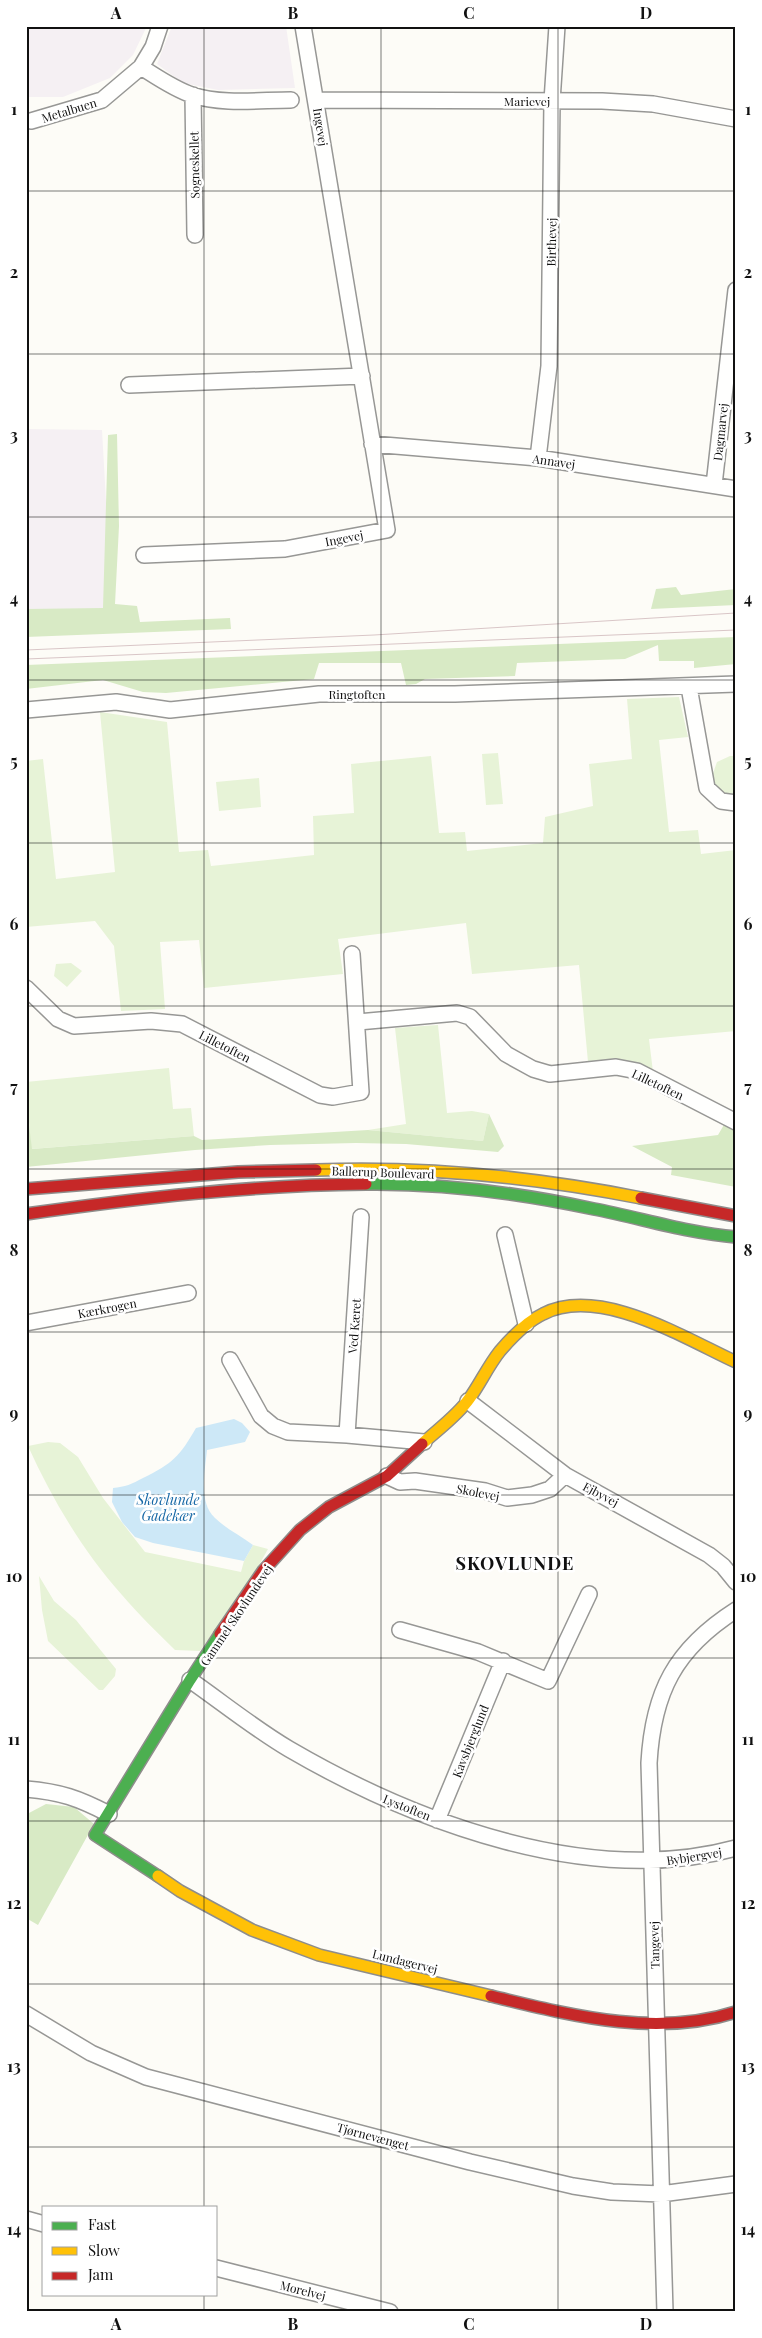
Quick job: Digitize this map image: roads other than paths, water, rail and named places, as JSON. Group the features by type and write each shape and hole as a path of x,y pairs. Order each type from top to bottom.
{"street":[{"name":"Metalbuen","path":"28,124 102,100 141,67 153,48 160,26"},
{"name":"Ingevej","path":"144,555 286,549 387,530 303,26"},
{"name":"Birthevej","path":"538,458 549,366 552,101 557,26"},
{"path":"141,67 172,86 193,95 223,99 291,100"},
{"name":"Sogneskellet","path":"193,95 194,235"},
{"name":"Marievej","path":"316,100 602,101 653,104 736,119"},
{"name":"Dagmarvej","path":"714,485 736,290"},
{"path":"129,386 362,376"},
{"name":"Annavej","path":"372,444 538,458 736,489"},
{"name":"Ringtoften","path":"26,710 116,702 170,710 319,694 455,694 736,684"},
{"path":"688,687 707,788 720,802 736,803"},
{"name":"Lilletoften","path":"26,988 58,1019 74,1026 151,1021 182,1024 326,1097 361,1092 358,1022 352,954"},
{"name":"Lilletoften","path":"358,1022 457,1014 470,1017 506,1054 533,1069 550,1074 616,1067 636,1071 736,1122"},
{"name":"Ballerup Boulevard","path":"26,1189 238,1172 365,1168 444,1172 544,1182 627,1195 736,1216"},
{"name":"Ballerup Boulevard","path":"26,1214 205,1190 285,1184 368,1184 486,1191 533,1197 706,1234 736,1237"},
{"name":"Ved Kæret","path":"347,1435 361,1217"},
{"path":"505,1235 526,1324"},
{"name":"Kærkrogen","path":"26,1323 188,1293"},
{"name":"Gammel Skovlundevej","path":"95,1835 190,1680 263,1571 300,1530 329,1507 386,1476 468,1401 498,1352 526,1324 544,1313 570,1306 590,1306 634,1315 736,1362"},
{"path":"230,1360 261,1416 273,1426 288,1432 424,1442"},
{"name":"Ejbyvej","path":"468,1401 565,1475 709,1555 734,1575"},
{"name":"Skolevej","path":"386,1476 400,1482 415,1481 485,1491 507,1498 532,1495 550,1488 565,1475"},
{"path":"400,1630 478,1652 548,1681 589,1594"},
{"name":"Tangevej","path":"665,2312 649,1762 651,1731 658,1701 672,1672 690,1647 712,1625 736,1610"},
{"name":"Kavsbjerglund","path":"438,1820 503,1661"},
{"name":"Lystoften","path":"190,1680 288,1749 362,1789 438,1820 504,1840 569,1856 652,1862"},
{"path":"26,1789 54,1792 77,1798 109,1814"},
{"name":"Lundagervej","path":"95,1835 180,1891 252,1930 319,1955 583,2018 656,2024 717,2018 736,2012"},
{"name":"Bybjergvej","path":"652,1862 713,1854 736,1848"},
{"name":"Tjørnevænget","path":"26,2014 91,2053 146,2077 470,2162 573,2186 612,2192 661,2194 736,2184"},
{"path":"26,2219 42,2223"},
{"name":"Morelvej","path":"218,2269 390,2312"}],"water":[{"name":"Skovlunde Gadekær","path":"234,1419 242,1423 250,1432 245,1442 207,1450 204,1495 206,1504 215,1518 253,1545 244,1561 153,1543 135,1537 122,1522 112,1502 113,1488 132,1484 168,1463 185,1446 196,1428"}],"tram line":[{"path":"26,650 374,635 736,613"},
{"path":"26,659 736,630"}],"district":[{"name":"SKOVLUNDE","path":"515,1563"}]}
